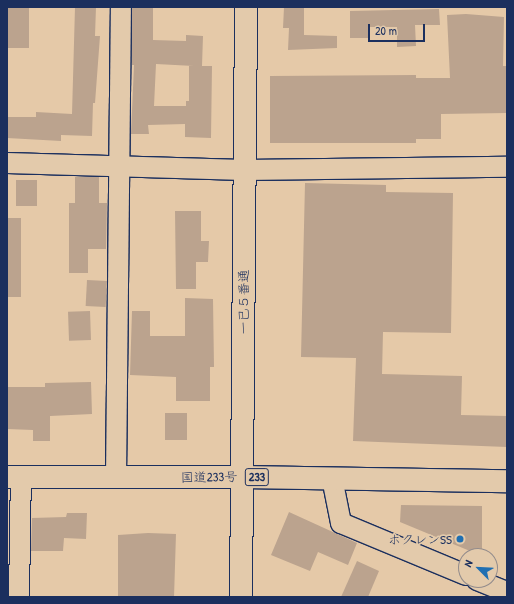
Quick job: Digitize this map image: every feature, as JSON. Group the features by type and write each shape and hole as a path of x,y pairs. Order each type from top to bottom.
{"main road":[{"name":"一已５番通","path":"241,597 246,7"},
{"name":"国道233号","path":"14,476 242,477 507,481"}],"street":[{"path":"116,476 121,7"},
{"path":"7,163 120,164 244,170 507,167"},
{"path":"14,476 19,597"},
{"path":"332,478 341,523 458,572"},
{"path":"497,588 507,592"}],"building":[{"path":"7,7 29,7 29,48 7,48"},
{"path":"75,7 96,7 95,36 100,36 95,103 93,103 92,136 61,135 61,141 7,138 7,117 36,117 36,112 72,114"},
{"path":"132,7 153,7 153,40 186,41 186,35 203,36 202,66 212,66 211,138 185,137 185,124 148,125 149,134 131,134 134,65 132,65","holes":["156,64 194,66 189,66 189,101 186,101 186,106 154,106"]},
{"path":"284,7 304,7 304,35 337,36 337,48 288,50 289,28 283,28"},
{"path":"439,9 440,25 415,25 416,46 397,47 397,27 368,27 368,38 350,38 350,11"},
{"path":"466,14 504,17 503,66 507,66 507,113 441,114 441,139 416,139 416,143 270,143 270,76 416,75 416,78 450,78 447,15"},
{"path":"75,177 99,177 99,203 107,203 106,249 88,249 88,273 69,273 69,203 75,203"},
{"path":"16,180 37,180 37,206 16,206"},
{"path":"305,183 386,185 386,192 453,193 451,333 383,332 382,374 462,376 461,415 507,416 507,447 353,441 356,358 301,357"},
{"path":"175,211 201,211 201,241 209,241 208,262 196,262 196,289 176,289"},
{"path":"7,218 21,218 21,297 7,297"},
{"path":"87,280 107,281 106,307 86,306"},
{"path":"185,298 213,299 214,367 210,367 210,401 176,401 176,377 130,375 132,311 150,311 150,336 185,336"},
{"path":"90,311 91,340 69,341 68,312"},
{"path":"91,382 92,414 50,416 50,441 33,441 33,430 7,429 7,387 45,387 45,383"},
{"path":"165,413 187,413 187,440 165,440"},
{"name":"ホクレンSS","path":"401,505 482,506 482,548 463,548 400,522"},
{"path":"289,512 357,543 348,565 318,552 310,571 271,555"},
{"path":"67,513 87,513 86,539 64,538 63,551 31,551 32,518 66,517"},
{"path":"148,533 176,534 174,597 118,597 118,535"},
{"path":"357,561 379,571 368,597 341,597"}],"place":[{"name":"ホクレンSS","path":"460,539"}]}
